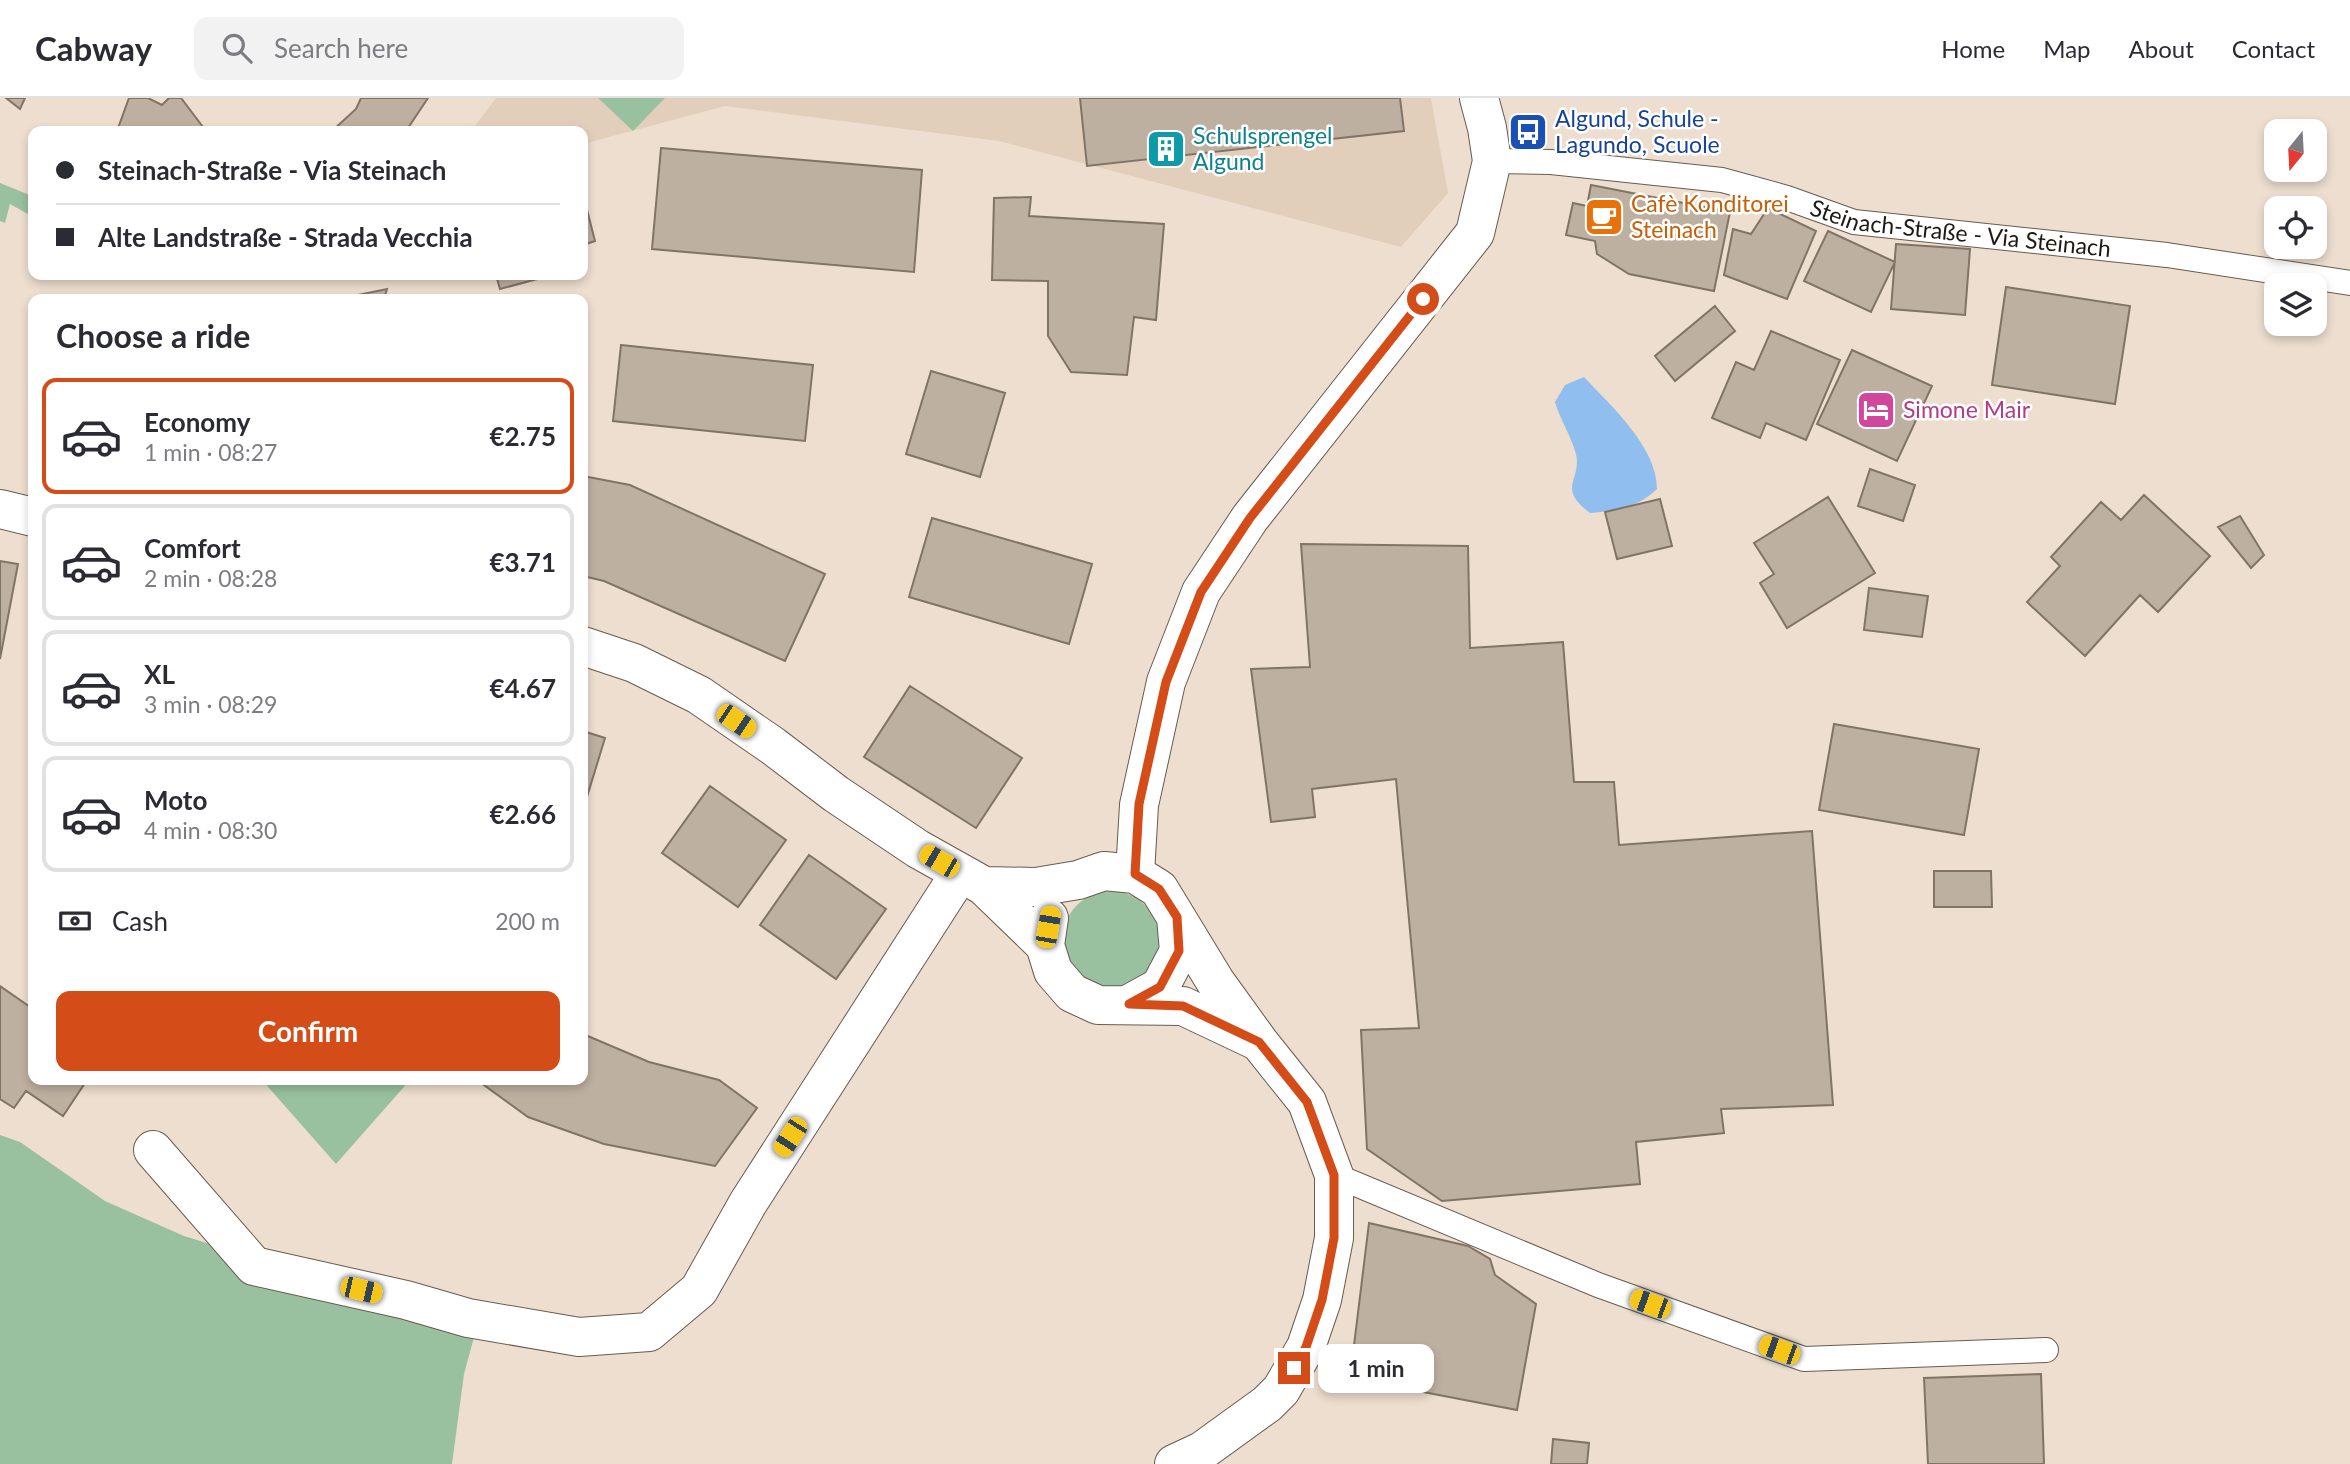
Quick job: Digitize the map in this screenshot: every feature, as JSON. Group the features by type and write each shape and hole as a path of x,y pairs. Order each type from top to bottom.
{"street":[{"path":"1135,874 1139,804 1166,682 1201,592 1250,518 1475,233 1492,161 1479,98"},
{"path":"0,509 28,516"},
{"path":"588,648 634,663 699,695 836,794 918,849 972,880 1045,944"},
{"path":"972,880 1036,887 1078,880 1104,871 1135,874 1159,889 1215,981 1307,1102 1334,1175 1334,1238 1322,1300 1306,1347 1282,1390 1267,1404 1202,1451 1174,1464"},
{"path":"153,1150 254,1266 405,1300 468,1318 554,1333 579,1337 649,1332 699,1290 743,1211 972,880"},
{"path":"1078,880 1051,909 1045,944 1053,971 1072,993 1098,1005 1183,1006 1259,1042"},
{"path":"1129,1004 1160,987 1179,951 1177,917"}],"lane":[{"name":"Steinach-Straße - Via Steinach","path":"1492,161 1551,162 1722,180 1787,198 1854,222 2167,255 2350,283"},
{"path":"1334,1175 1598,1285 1804,1359 2046,1350"}],"shaded area":[{"path":"496,98 1431,98 1448,193 1401,247 999,141 725,106 588,143 588,126 475,126"}],"green space":[{"path":"598,98 665,98 633,131"},
{"path":"0,183 28,194 28,214 10,204 5,223 0,221"},
{"path":"1111,891 1129,895 1145,905 1155,921 1159,939 1155,957 1145,973 1129,983 1111,987 1093,983 1077,973 1067,957 1063,939 1067,921 1077,905 1093,895"},
{"path":"266,1085 406,1085 336,1164"},
{"path":"0,1135 20,1142 105,1201 184,1236 268,1262 480,1315 464,1374 452,1464 0,1464"}],"water":[{"path":"1584,377 1631,428 1655,473 1657,489 1634,504 1590,513 1574,497 1572,484 1576,471 1576,454 1555,402 1565,385"}],"building":[{"path":"6,98 25,98 20,109"},
{"path":"129,98 148,98 162,105 169,98 181,98 202,126 119,126"},
{"path":"361,98 428,98 409,126 337,126 356,109"},
{"name":"Schulsprengel Algund","path":"1080,98 1400,98 1404,131 1087,166"},
{"path":"661,148 922,170 914,272 652,249"},
{"path":"1591,185 1730,212 1714,291 1629,274 1597,254 1595,241 1566,235 1573,203 1587,206"},
{"path":"1031,197 1029,216 1164,224 1156,320 1134,317 1127,375 1071,372 1048,336 1048,281 992,280 994,198"},
{"path":"1768,208 1816,231 1787,299 1724,275 1733,229 1751,234"},
{"path":"588,214 595,241 588,243"},
{"path":"1828,231 1895,262 1871,312 1804,281"},
{"path":"1896,244 1970,249 1965,315 1891,309"},
{"path":"497,280 533,280 500,289"},
{"path":"2006,287 2130,306 2115,404 1992,385"},
{"path":"387,289 386,294 362,294"},
{"path":"1715,306 1735,331 1675,381 1655,356"},
{"path":"1771,331 1840,360 1806,440 1766,423 1760,438 1712,418 1736,362 1754,370"},
{"path":"621,345 813,365 805,441 613,421"},
{"path":"1852,350 1932,386 1897,461 1817,424"},
{"path":"931,371 1005,393 980,477 906,454"},
{"path":"1870,469 1915,485 1903,521 1858,506"},
{"path":"588,477 630,485 825,574 785,661 604,581 588,577"},
{"path":"2144,495 2210,556 2158,612 2140,595 2085,656 2027,602 2060,566 2051,557 2101,502 2121,520"},
{"path":"1828,497 1875,573 1787,628 1760,583 1774,574 1754,543"},
{"path":"1660,499 1672,546 1617,559 1605,512"},
{"path":"2240,516 2264,555 2251,568 2218,527"},
{"path":"932,518 1092,564 1069,644 909,597"},
{"path":"1301,544 1468,546 1470,648 1563,642 1574,782 1614,782 1619,845 1812,831 1833,1105 1721,1109 1724,1133 1636,1142 1640,1184 1442,1201 1367,1149 1361,1030 1419,1028 1396,779 1312,789 1315,817 1271,822 1251,669 1310,667"},
{"path":"0,561 18,564 0,659"},
{"path":"1869,588 1928,596 1922,637 1864,630"},
{"path":"910,686 1022,758 976,828 864,757"},
{"path":"1834,724 1979,749 1964,835 1819,810"},
{"path":"588,733 605,738 588,794"},
{"path":"710,786 786,840 738,907 662,853"},
{"path":"809,855 886,909 836,979 760,925"},
{"path":"1934,871 1991,871 1992,907 1934,907"},
{"path":"0,986 28,1006 28,1085 84,1085 63,1116 26,1091 14,1108 0,1099"},
{"path":"588,1036 649,1062 719,1080 757,1108 715,1166 604,1144 528,1117 484,1085 588,1085"},
{"path":"1369,1223 1468,1246 1490,1259 1495,1275 1536,1304 1517,1410 1350,1378"},
{"path":"2041,1374 2044,1464 1928,1464 1924,1378"},
{"path":"1553,1439 1589,1443 1587,1464 1551,1464"}],"place":[{"name":"Algund, Schule - Lagundo, Scuole","path":"1528,132"},
{"name":"Schulsprengel Algund","path":"1166,149"},
{"name":"Cafè Konditorei Steinach","path":"1604,217"},
{"name":"Simone Mair","path":"1876,410"}],"route":[{"path":"1294,1368 1306,1347 1322,1300 1334,1238 1334,1175 1307,1102 1259,1042 1183,1006 1129,1004 1160,987 1179,951 1177,917 1159,889 1135,874 1139,804 1166,682 1201,592 1250,518 1423,299"}]}
